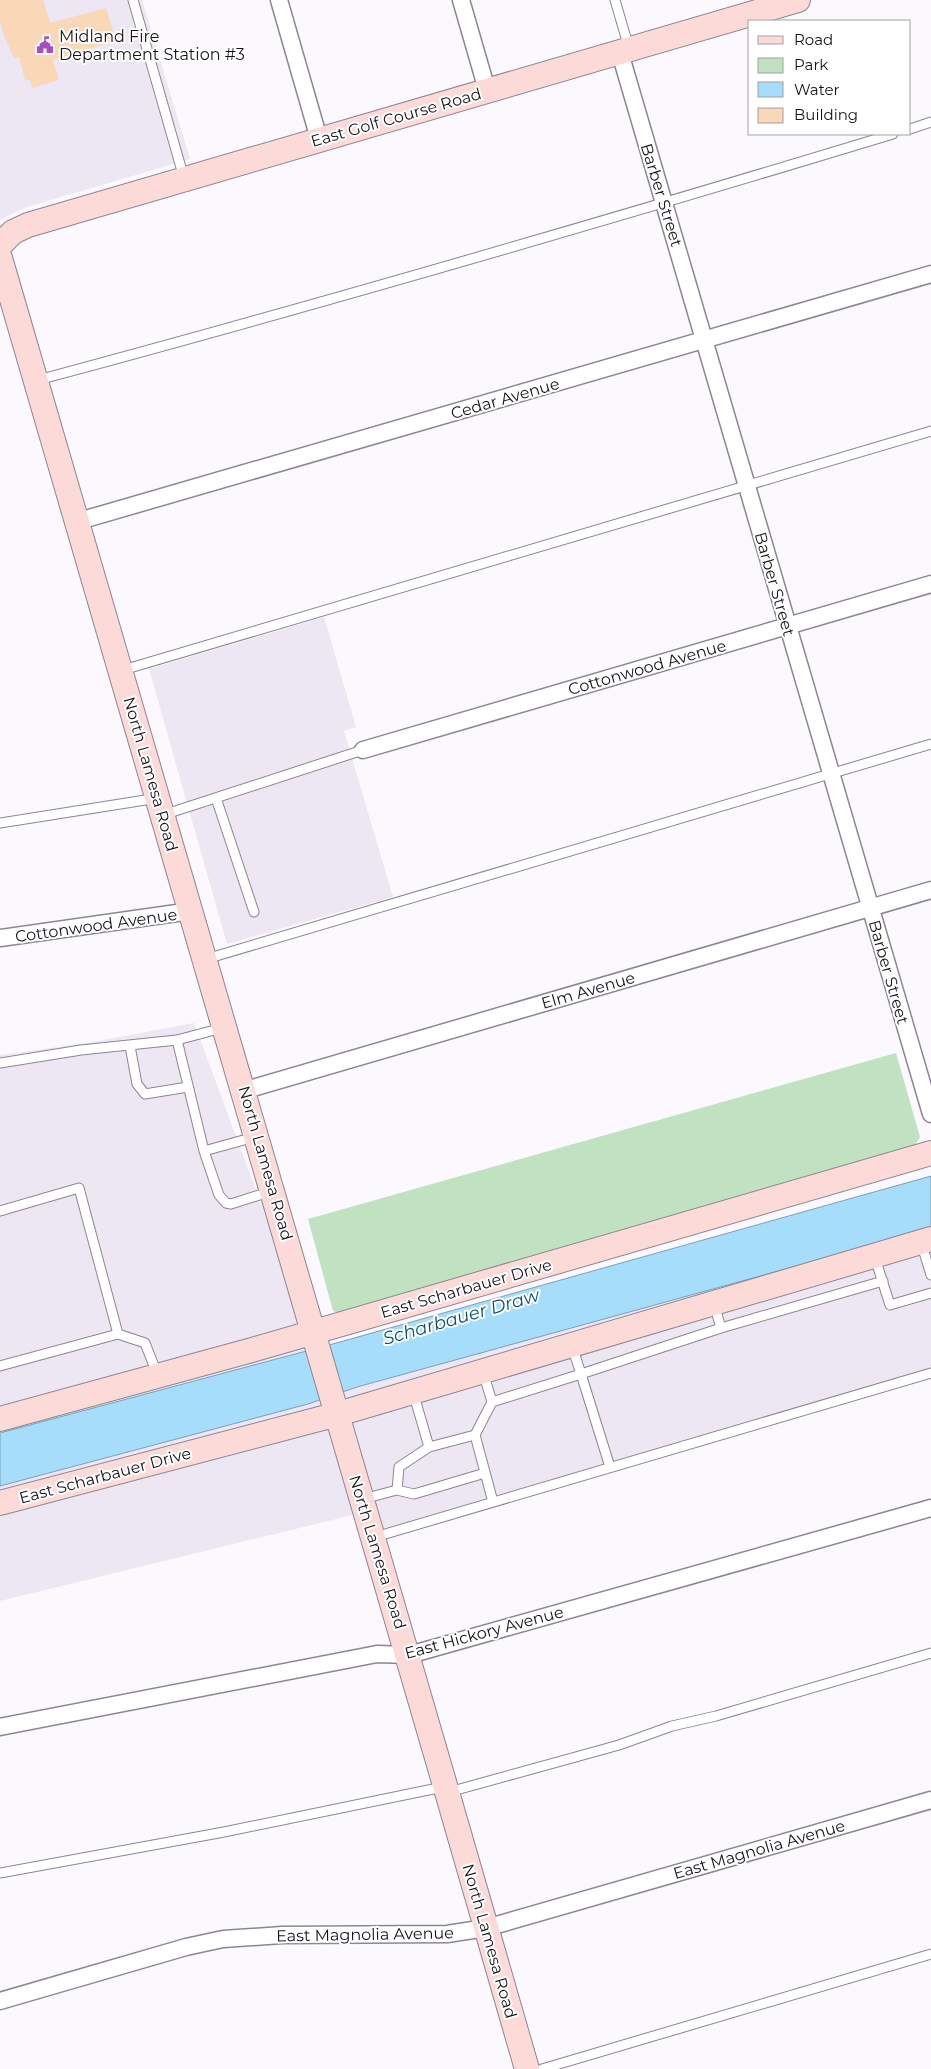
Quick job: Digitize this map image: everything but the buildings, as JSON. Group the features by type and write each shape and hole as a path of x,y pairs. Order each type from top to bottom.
{"main road":[{"name":"East Golf Course Road","path":"0,245 13,232 28,225 487,90 625,52 773,3 798,0"},
{"name":"North Lamesa Road","path":"0,258 79,521 160,807 246,1090 527,2069"},
{"name":"East Scharbauer Drive","path":"0,1419 316,1335 931,1153"},
{"name":"East Scharbauer Drive","path":"0,1503 336,1408 413,1392 926,1241"}],"street":[{"path":"279,0 319,139"},
{"path":"461,0 487,90"},
{"name":"Barber Street","path":"625,52 665,203 931,1114"},
{"name":"Cedar Avenue","path":"79,521 706,341 931,274"},
{"name":"Cottonwood Avenue","path":"363,750 931,584"},
{"name":"Elm Avenue","path":"246,1090 931,890"},
{"name":"Cottonwood Avenue","path":"0,938 191,911"},
{"name":"East Hickory Avenue","path":"0,1726 377,1654 409,1655 931,1508"},
{"name":"East Magnolia Avenue","path":"0,2001 186,1947 223,1939 282,1935 447,1934 486,1928 931,1800"}],"lane":[{"path":"133,0 184,179"},
{"path":"615,0 625,52"},
{"path":"911,129 931,122"},
{"path":"36,380 278,315 593,222 665,203 890,135"},
{"path":"121,670 931,431"},
{"path":"206,959 830,772 931,744"},
{"path":"0,823 160,807 216,798 363,750"},
{"path":"216,798 254,912"},
{"path":"0,1063 81,1050 177,1040 227,1027"},
{"path":"177,1040 204,1151 219,1195 226,1203 231,1204 274,1190"},
{"path":"130,1046 137,1084 146,1094 188,1087"},
{"path":"204,1151 258,1136"},
{"path":"0,1211 79,1188 118,1334"},
{"path":"926,1241 931,1275"},
{"path":"874,1256 890,1305 931,1293"},
{"path":"492,1402 721,1328 882,1281"},
{"path":"714,1303 721,1328"},
{"path":"0,1366 118,1334 146,1344 158,1376"},
{"path":"572,1345 610,1467"},
{"path":"483,1372 492,1402 475,1435 493,1502"},
{"path":"374,1538 931,1373"},
{"path":"413,1392 429,1447"},
{"path":"397,1490 399,1467 429,1447 475,1435"},
{"path":"362,1499 397,1490 414,1494 485,1473"},
{"path":"0,1873 447,1790 619,1745 672,1726 716,1716 931,1653"},
{"path":"542,2069 931,1954"}],"shaded area":[{"path":"0,0 142,0 190,159 24,208 0,220"},
{"path":"324,617 356,727 344,731 393,897 227,944 149,669"},
{"path":"194,1023 322,1368 931,1197 931,1370 371,1532 365,1512 0,1601 0,1055 87,1043"}],"green space":[{"path":"896,1053 920,1137 912,1150 341,1314 333,1311 308,1219"}],"water":[{"name":"Scharbauer Draw","path":"931,1176 931,1229 357,1387 308,1404 0,1486 0,1433 340,1342"}],"place":[{"name":"Midland Fire Department Station #3","path":"45,45"}]}
